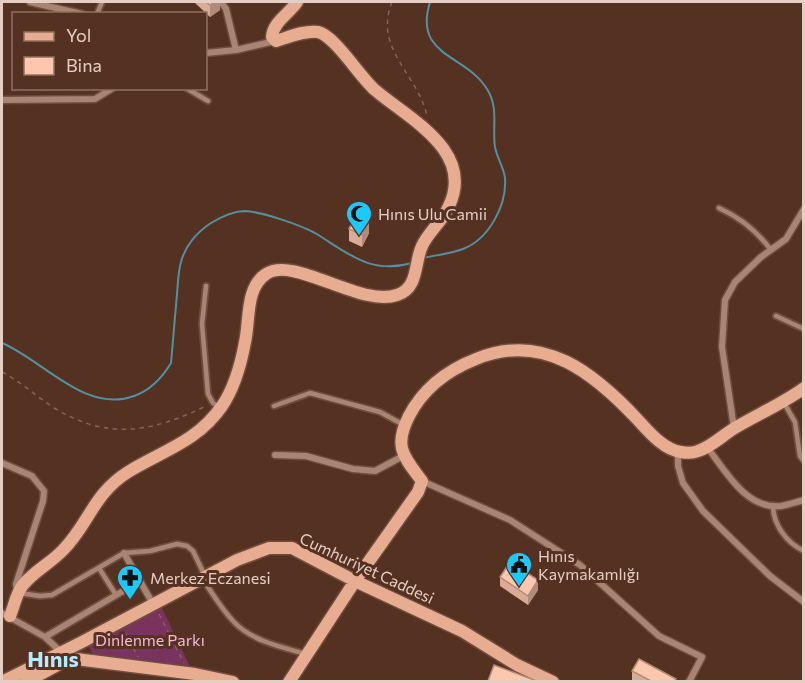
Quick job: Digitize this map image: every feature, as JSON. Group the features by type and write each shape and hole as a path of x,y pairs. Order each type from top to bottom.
{"street":[{"path":"30,2 73,12"},
{"path":"221,2 226,9 236,50"},
{"path":"276,40 272,37 272,31 297,2"},
{"path":"63,657 45,637 6,615 28,579 70,542 100,496 127,473 198,434 216,405 231,392 246,339 254,288 265,275 272,271 294,271 360,292 388,297 405,291 414,279 417,259 425,238 449,206 455,182 453,168 439,142 366,82 327,35 318,32 304,32 236,50 207,53"},
{"path":"2,100 95,99 110,90"},
{"path":"734,429 722,347 725,300 735,282 761,257 786,239 804,209"},
{"path":"689,681 702,657 659,636 580,565 510,520 422,481 403,456 404,426 421,398 448,372 483,356 520,350 555,356 584,370 619,399 669,449 678,452 689,453 707,447 804,388"},
{"path":"707,447 746,494 758,502 781,506 804,500"},
{"path":"678,452 678,466 683,483 703,511 770,576 804,602"},
{"path":"275,454 306,456 353,469 375,471 403,456"},
{"path":"2,463 32,476 44,491 43,501 16,584 15,590 19,593"},
{"path":"289,681 355,581 418,492 422,481"},
{"name":"Cumhuriyet Caddesi","path":"26,681 63,657 155,608 203,577 237,560 269,548 292,548 355,581 462,630 518,665 553,681"},
{"path":"124,553 155,608"},
{"path":"45,637 140,581"},
{"name":"Cumhuriyet Caddesi","path":"2,681 63,657 232,681"}],"lane":[{"path":"190,90 208,100"},
{"path":"719,208 736,215 771,250"},
{"path":"206,286 202,324 208,394 216,405"},
{"path":"776,316 804,329"},
{"path":"274,406 310,393 380,412 404,426"},
{"path":"782,401 794,418 804,461"},
{"path":"773,506 776,522 789,542 804,551"},
{"path":"19,593 52,595 124,553 150,550 177,543 184,544 193,551 203,577 229,618 263,641 306,654"},
{"path":"99,568 116,595"}],"path":[{"path":"392,2 388,20 390,43 396,57 420,93 427,115 423,127"},
{"path":"2,372 66,414 92,426 110,429 130,430 151,427 216,405"},
{"path":"155,608 192,674"},
{"path":"124,628 140,661"}],"green space":[{"name":"Dinlenme Parkı","path":"161,606 193,673 93,655 88,644"}],"building":[{"path":"356,215 369,221 362,235 349,229"},
{"path":"510,562 538,580 528,596 500,577"},
{"path":"639,659 676,679 674,681 651,681 632,671"},
{"path":"494,665 534,680 534,681 488,681"}],"waterway":[{"path":"423,258 463,249 481,237 499,210 505,188 505,178 495,147 494,110 491,96 478,77 435,44 429,34 427,20 430,2"},
{"path":"2,343 65,383 98,398 116,400 134,396 146,390 160,378 171,363 179,274 185,250 196,235 206,227 236,212 261,214 300,226 360,260 372,264 397,266 412,263"}],"place":[{"name":"Hınıs Ulu Camii","path":"359,237"},
{"name":"Hınıs Kaymakamlığı","path":"519,588"},
{"name":"Merkez Eczanesi","path":"130,601"}],"district":[{"name":"Hınıs","path":"53,659"}]}
